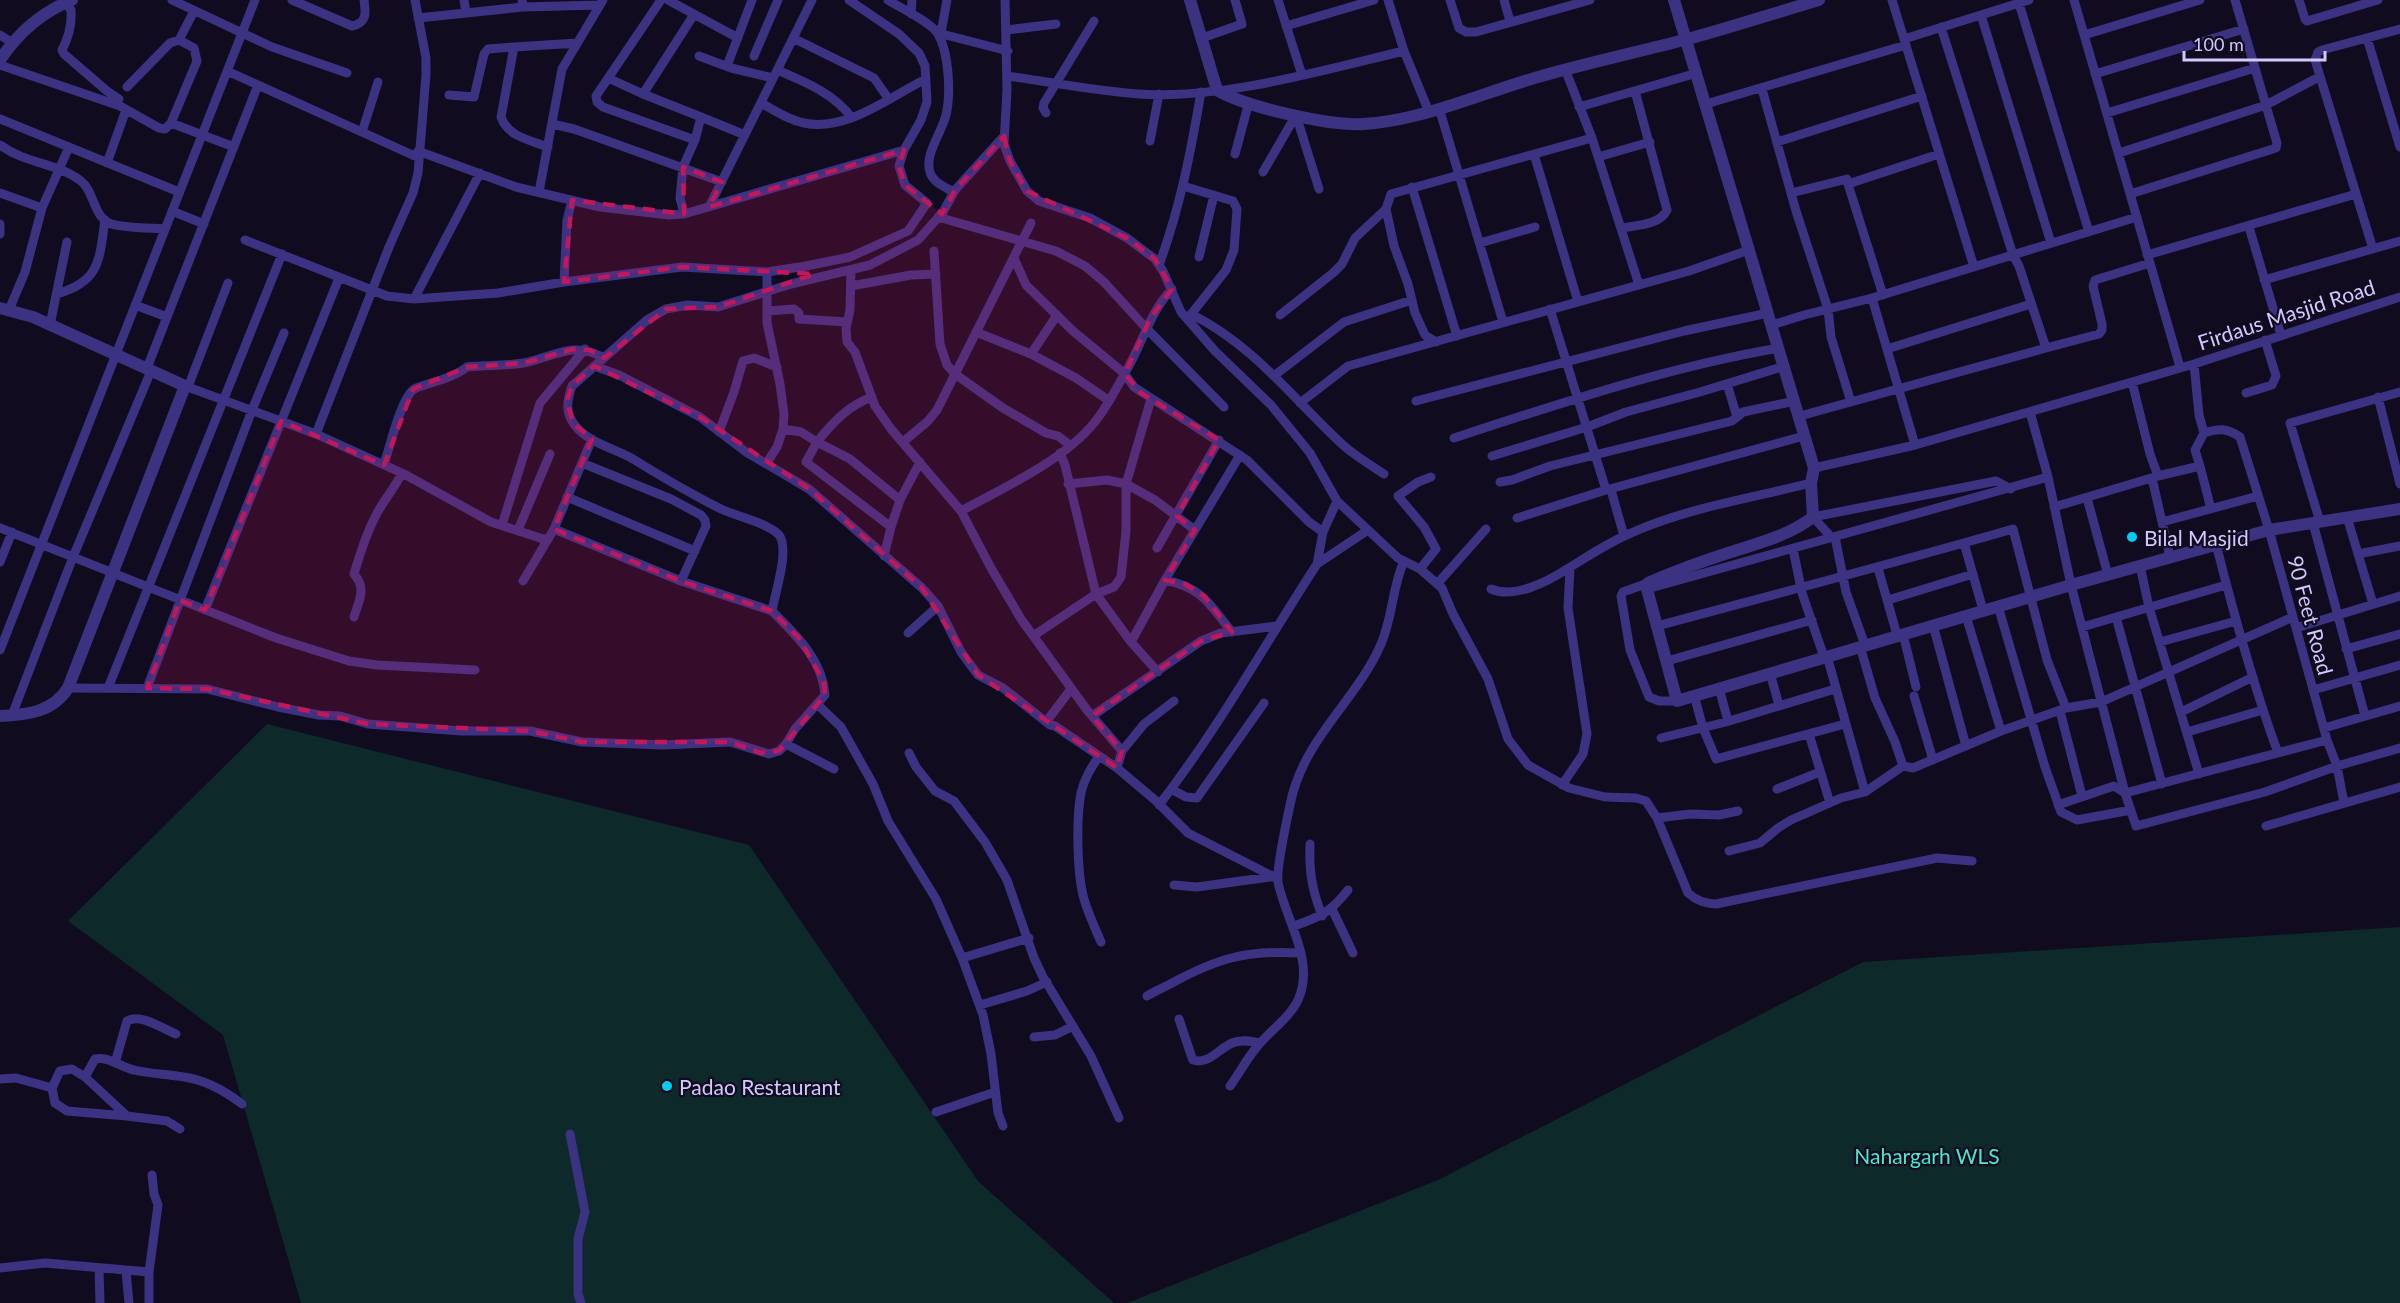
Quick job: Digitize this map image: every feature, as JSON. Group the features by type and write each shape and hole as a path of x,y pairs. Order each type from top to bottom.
{"street":[{"path":"172,0 242,34 347,73"},
{"path":"0,650 255,0"},
{"path":"292,0 352,26 364,21 366,13 364,0"},
{"path":"316,434 372,290 414,193 418,173 426,58 414,0"},
{"path":"464,0 466,13"},
{"path":"661,0 596,96 597,102 603,107 695,140"},
{"path":"668,0 693,16 738,38"},
{"path":"727,66 752,0"},
{"path":"754,56 778,0"},
{"path":"245,240 387,296 414,299 498,293 682,267 767,272 850,257 908,231 927,202 905,185 899,166 904,150 921,120 927,102 926,66 919,53 899,34 849,0"},
{"path":"888,0 940,33 1008,51"},
{"path":"911,14 912,0"},
{"path":"947,0 940,33 947,64 949,93 946,115 931,155 929,168 931,176 953,193"},
{"path":"1005,0 1008,51 1004,136 1010,161 1027,191 1038,201 1090,218 1127,238 1155,259 1181,312 1213,325 1240,344 1275,375 1345,447 1384,474"},
{"path":"1190,0 1217,90 1228,97 1296,115 1325,121 1362,124 1434,110 1565,69 1687,39 1793,4 1819,0"},
{"path":"1202,38 1242,24 1235,0"},
{"path":"1278,0 1302,75"},
{"path":"1334,0 1337,10"},
{"path":"1286,26 1374,0"},
{"path":"1388,0 1404,51 1434,110 1458,175 1503,322"},
{"path":"1450,0 1459,28 1466,32 1476,32 1564,3 1590,0"},
{"path":"1504,0 1510,21"},
{"path":"1674,0 1800,416 1814,468 1811,483 1814,517 1833,538 1875,698 1896,742 1903,766"},
{"path":"1892,0 1974,267"},
{"path":"1706,104 1762,89 1905,42 1941,27 2018,1 2029,0"},
{"path":"2074,0 2148,259 2182,366"},
{"path":"2084,35 2200,0"},
{"path":"2130,194 2276,148 2277,143 2235,0"},
{"path":"2299,0 2307,21 2357,3 2378,0"},
{"path":"710,207 793,39 809,1"},
{"path":"2018,1 2089,232"},
{"path":"119,99 106,91 64,54 62,50 69,37 72,19 69,2 46,13 24,30 0,62 126,110 165,129 171,123 197,61 194,48 179,40"},
{"path":"418,18 523,4 601,3"},
{"path":"539,192 562,69 601,3"},
{"path":"128,87 165,47 179,40 195,11"},
{"path":"1980,15 2051,243"},
{"path":"643,94 693,16"},
{"path":"1046,113 1044,103 1094,21"},
{"path":"1007,30 1056,24"},
{"path":"1941,27 2013,255 2046,348"},
{"path":"2095,74 2244,29"},
{"path":"2373,249 2315,60 2318,52 2400,29"},
{"path":"0,35 14,43"},
{"path":"2367,38 2400,147"},
{"path":"793,39 874,78 888,98"},
{"path":"449,95 474,97 484,54 488,49 578,43"},
{"path":"514,48 501,117 507,130 548,147"},
{"path":"1007,76 1139,94 1201,92 1302,75 1404,51"},
{"path":"699,57 727,66 775,74 832,97 851,117"},
{"path":"2107,113 2255,68"},
{"path":"1565,69 1592,138 1639,285"},
{"path":"227,71 362,132 418,154 516,187 600,207 669,215 684,214 904,150"},
{"path":"1579,107 1696,73"},
{"path":"2119,153 2266,105 2319,77"},
{"path":"608,78 745,135"},
{"path":"761,103 805,124 823,124 851,117 926,79"},
{"path":"362,132 378,82"},
{"path":"6,716 149,369 167,317 258,85"},
{"path":"1762,89 1791,193 1828,309 1831,337 1851,402"},
{"path":"1622,228 1656,221 1664,216 1667,210 1635,91"},
{"path":"1159,265 1188,168 1201,92"},
{"path":"1150,141 1159,94"},
{"path":"1777,141 1922,96"},
{"path":"1235,154 1249,102"},
{"path":"107,163 126,110"},
{"path":"1263,172 1296,115"},
{"path":"1296,115 1319,189"},
{"path":"684,214 680,198 683,167 695,140 701,117"},
{"path":"0,119 179,192"},
{"path":"171,123 234,147"},
{"path":"552,124 574,129 722,182"},
{"path":"502,525 540,403 594,352 666,309 688,305 718,306 870,265 918,240 940,215 953,193 1004,136"},
{"path":"1280,315 1342,264 1355,238 1386,209 1391,194 1592,138"},
{"path":"1598,157 1650,142"},
{"path":"0,145 14,154 60,170 81,181 90,190 105,220 113,224 165,229"},
{"path":"68,688 207,689 278,707 319,715 340,716 368,724 461,731 530,731 582,742 663,745 730,742 769,754 779,751 786,744 795,729 825,695 824,682 815,661 799,638 772,610 681,582 551,534 543,538 491,522 402,473 316,434 187,387 50,325 4,309 25,272 42,208 69,147"},
{"path":"1534,154 1578,302"},
{"path":"1848,184 1939,154"},
{"path":"414,299 480,173"},
{"path":"1791,193 1847,178 1883,295"},
{"path":"1183,186 1233,201 1238,210 1234,250 1226,270 1189,316"},
{"path":"1412,187 1457,336"},
{"path":"0,193 42,208"},
{"path":"1800,416 2099,334 2102,324 2093,286 2095,280 2148,259 2356,194"},
{"path":"1199,256 1214,195"},
{"path":"564,282 567,220 572,200"},
{"path":"1386,209 1394,246 1425,335 1436,342"},
{"path":"172,211 204,224"},
{"path":"940,215 1056,251 1085,266 1104,282 1224,407"},
{"path":"1416,401 1684,331 1828,309 1872,298 2137,217"},
{"path":"57,294 70,291 93,275 99,264 105,220"},
{"path":"903,442 928,421 937,410 1031,223"},
{"path":"0,224 0,234"},
{"path":"1480,243 1535,227"},
{"path":"2249,227 2281,335"},
{"path":"2264,280 2400,241"},
{"path":"50,325 67,242"},
{"path":"1300,403 1348,366 1689,271 1749,250"},
{"path":"934,251 940,344 947,365 955,374 1004,408 1046,432 1058,436 1070,445"},
{"path":"108,688 282,254"},
{"path":"850,257 854,269 847,322 847,342 855,352 875,406 961,511 991,568 1033,636 1092,716 1122,751"},
{"path":"1014,258 1026,285 1125,374 1134,387 1240,454 1309,522 1323,532"},
{"path":"766,464 777,447 783,429 784,414 767,323 767,272"},
{"path":"851,286 911,275 936,274"},
{"path":"205,610 339,278"},
{"path":"6,716 50,708 61,700 68,688 228,284"},
{"path":"961,511 1051,462 1094,424 1125,374 1150,319 1162,299 1172,290"},
{"path":"1814,468 1916,445 2030,412 2194,364 2400,297"},
{"name":"Firdaus Masjid Road","path":"2182,366 2400,297"},
{"path":"1872,298 1916,445"},
{"path":"1275,375 1344,322 1359,315 1412,300"},
{"path":"1887,349 2031,304"},
{"path":"135,305 167,317"},
{"path":"768,311 794,309 799,313 799,319 847,322"},
{"path":"1550,309 1595,456 1624,536"},
{"path":"1031,354 1057,315"},
{"path":"1189,316 1215,351 1271,405 1310,453 1337,501 1398,558 1420,569 1442,588 1453,614 1488,679 1509,739 1528,765 1562,785 1605,797 1636,798 1646,801 1658,818 1688,892 1696,900 1716,904 1937,858 1972,861"},
{"path":"976,332 1031,354 1076,378 1108,400"},
{"path":"147,688 252,410 284,333"},
{"path":"2246,393 2272,385 2276,376 2265,340"},
{"path":"1454,438 1578,397 1725,357 1779,348"},
{"path":"384,465 405,400 413,389 460,372 467,367 524,363 573,350 594,352"},
{"path":"594,352 594,366 572,386 567,401 573,423 592,439 631,458 662,478 721,509 767,527 779,535 784,550 772,610"},
{"path":"719,432 743,361 754,358 777,368"},
{"path":"2194,364 2199,415 2204,433 2195,450 2211,509"},
{"path":"594,366 619,375 700,417 766,464 808,489 922,588 938,606 962,651 978,675 1003,688 1046,722 1117,768 1188,833 1274,878"},
{"path":"1492,456 1587,428 1626,412 1785,366"},
{"path":"2132,382 2155,477 2170,557"},
{"path":"1727,384 1737,417"},
{"path":"2365,716 2337,615 2290,423 2400,392"},
{"path":"872,397 859,401 831,424 817,442 806,462 891,527"},
{"path":"2378,397 2400,483"},
{"path":"1033,636 1096,594 1114,587 1121,577 1126,531 1126,484 1151,399"},
{"path":"1500,482 1550,466 1732,421 1743,412 1795,401"},
{"path":"2030,412 2048,477 2071,585 2125,793 2136,826 2265,792 2337,766 2400,748"},
{"name":"90 Feet Road","path":"2204,433 2219,428 2230,430 2240,437 2269,530 2327,740 2337,766 2344,803"},
{"path":"783,429 801,432 850,459 900,500"},
{"path":"1517,518 1804,436"},
{"path":"523,581 551,534 592,439"},
{"path":"1157,548 1219,440"},
{"path":"1060,453 1065,465 1096,594 1131,642 1158,672"},
{"path":"518,531 550,454"},
{"path":"1131,642 1240,454"},
{"path":"884,556 900,500 920,462"},
{"path":"582,463 701,515 706,526 681,582"},
{"path":"2054,507 2200,466"},
{"path":"354,616 362,590 361,582 354,574 362,548 378,512 395,488 402,473"},
{"path":"1420,569 1436,549 1425,527 1398,496 1418,482 1431,477"},
{"path":"2048,477 1793,549 1623,592 1621,597 1630,650 1649,698 1659,701 1677,701 1983,610 2269,530 2400,509"},
{"path":"656,494 662,478"},
{"path":"1068,484 1107,480 1126,484 1195,530"},
{"path":"1647,586 1683,567 1767,540 1803,525 1814,517 1996,481 2011,489"},
{"path":"1491,589 1498,592 1511,592 1554,578 1624,536 1682,516 1811,483"},
{"path":"2162,522 2258,496"},
{"path":"567,497 695,551"},
{"path":"2086,498 2108,575"},
{"path":"1159,805 1224,711 1317,564 1323,532 1337,501"},
{"path":"2347,517 2373,604"},
{"path":"0,528 276,638 350,661 377,665 475,670"},
{"path":"1437,584 1486,529"},
{"path":"1657,627 1801,587 1843,578 2013,529 2047,660 2063,710 2082,796"},
{"path":"1317,564 1368,530"},
{"path":"0,562 12,532"},
{"path":"1964,543 1983,610"},
{"path":"2217,544 2236,621 2278,753"},
{"path":"2358,554 2400,546"},
{"path":"1793,549 1801,587 1825,656 1865,792"},
{"path":"1230,1086 1260,1043 1297,1002 1301,990 1303,968 1294,926 1274,878 1290,804 1303,767 1321,733 1362,678 1381,644 1393,602 1397,576 1404,561"},
{"path":"2140,566 2149,607 2199,774"},
{"path":"1562,785 1582,754 1587,734 1568,608 1570,568"},
{"path":"1878,568 1900,635 1933,760"},
{"path":"1888,600 1973,574"},
{"path":"1165,580 1185,584 1204,596 1232,632"},
{"path":"2082,627 2226,585"},
{"path":"1647,586 1677,701"},
{"path":"2296,628 2400,596"},
{"path":"908,633 938,606"},
{"path":"1998,606 2061,812 2077,820 2131,810"},
{"path":"1966,616 2001,731"},
{"path":"2116,617 2162,784"},
{"path":"1729,851 1760,843 1785,824 1830,803 1865,792 1903,766 1913,768 2032,720 2063,710 2101,702 2293,617"},
{"path":"1666,662 1812,620"},
{"path":"2160,642 2236,621"},
{"path":"1933,625 1966,746"},
{"path":"1092,716 1201,641 1232,632 1277,626"},
{"path":"2346,649 2400,634"},
{"path":"2313,690 2400,665"},
{"path":"1770,673 1779,705"},
{"path":"2181,712 2253,677"},
{"path":"1046,722 1071,688"},
{"path":"1719,688 1728,721"},
{"path":"1661,738 1704,728 1835,689"},
{"path":"1694,695 1716,759 1845,724"},
{"path":"1117,768 1122,751 1144,724 1174,701"},
{"path":"1171,789 1197,798 1264,703"},
{"path":"817,704 841,727 873,784 888,821 936,899 980,1005 991,1054 998,1113 1003,1126"},
{"path":"2324,728 2400,706"},
{"path":"2187,732 2263,710"},
{"path":"1809,734 1830,803"},
{"path":"2058,805 2114,786 2125,793 2327,740"},
{"path":"786,744 834,769"},
{"path":"909,753 916,767 935,791 954,801 985,842 1007,879 1034,958 1091,1056 1119,1118"},
{"path":"1099,756 1089,772 1081,793 1080,880 1084,900 1101,942"},
{"path":"1777,789 1820,772"},
{"path":"2266,826 2400,787"},
{"path":"1658,818 1690,814 1719,815 1738,811"},
{"path":"1310,844 1309,871 1312,889 1322,916"},
{"path":"1174,885 1197,887 1274,878"},
{"path":"1294,926 1322,916 1332,909 1348,890"},
{"path":"1332,909 1353,953"},
{"path":"962,958 1029,938"},
{"path":"1147,996 1191,972 1221,960 1261,952 1300,953"},
{"path":"980,1005 1027,991 1047,982"},
{"path":"115,1063 127,1021 130,1019 142,1019 176,1034"},
{"path":"1179,1019 1193,1060 1199,1062 1205,1061 1233,1042 1260,1043"},
{"path":"1034,1037 1055,1035 1073,1026"},
{"path":"85,1077 95,1059 102,1058 133,1070 188,1077 224,1091 242,1104"},
{"path":"127,1116 85,1077 72,1069 60,1071 52,1088 55,1103 67,1111 167,1121 180,1129"},
{"path":"0,1079 16,1078 52,1088"},
{"path":"936,1112 995,1092"},
{"path":"570,1134 585,1212 578,1239 577,1286 581,1303"},
{"path":"150,1303 149,1272 158,1205 152,1175"},
{"path":"0,1268 45,1263 149,1272"},
{"path":"99,1269 100,1303"},
{"path":"126,1271 129,1303"}],"highlighted area":[{"path":"1004,136 1010,161 1027,191 1127,238 1155,259 1172,289 1150,319 1125,374 1141,393 1219,440 1177,516 1195,530 1165,580 1185,584 1204,596 1232,632 1201,641 1092,716 1122,751 1117,768 978,675 922,588 809,489 700,417 594,366 572,386 567,401 573,423 592,439 554,529 681,581 772,611 799,638 824,682 825,695 779,751 761,753 730,742 582,742 530,731 368,724 207,689 147,688 180,600 205,610 281,421 384,465 413,389 467,367 524,363 573,349 590,350 604,358 666,309 718,307 814,274 682,267 564,282 572,200 684,214 683,167 722,182 709,207 904,150 899,166 905,185 942,214 955,190"}],"green space":[{"path":"267,724 749,845 978,1181 1114,1303 301,1303 223,1035 68,921"},
{"name":"Nahargarh WLS","path":"2400,927 2400,1303 1127,1303 1438,1180 1863,962"}],"place":[{"name":"Bilal Masjid","path":"2132,537"},
{"name":"Padao Restaurant","path":"667,1086"}]}
